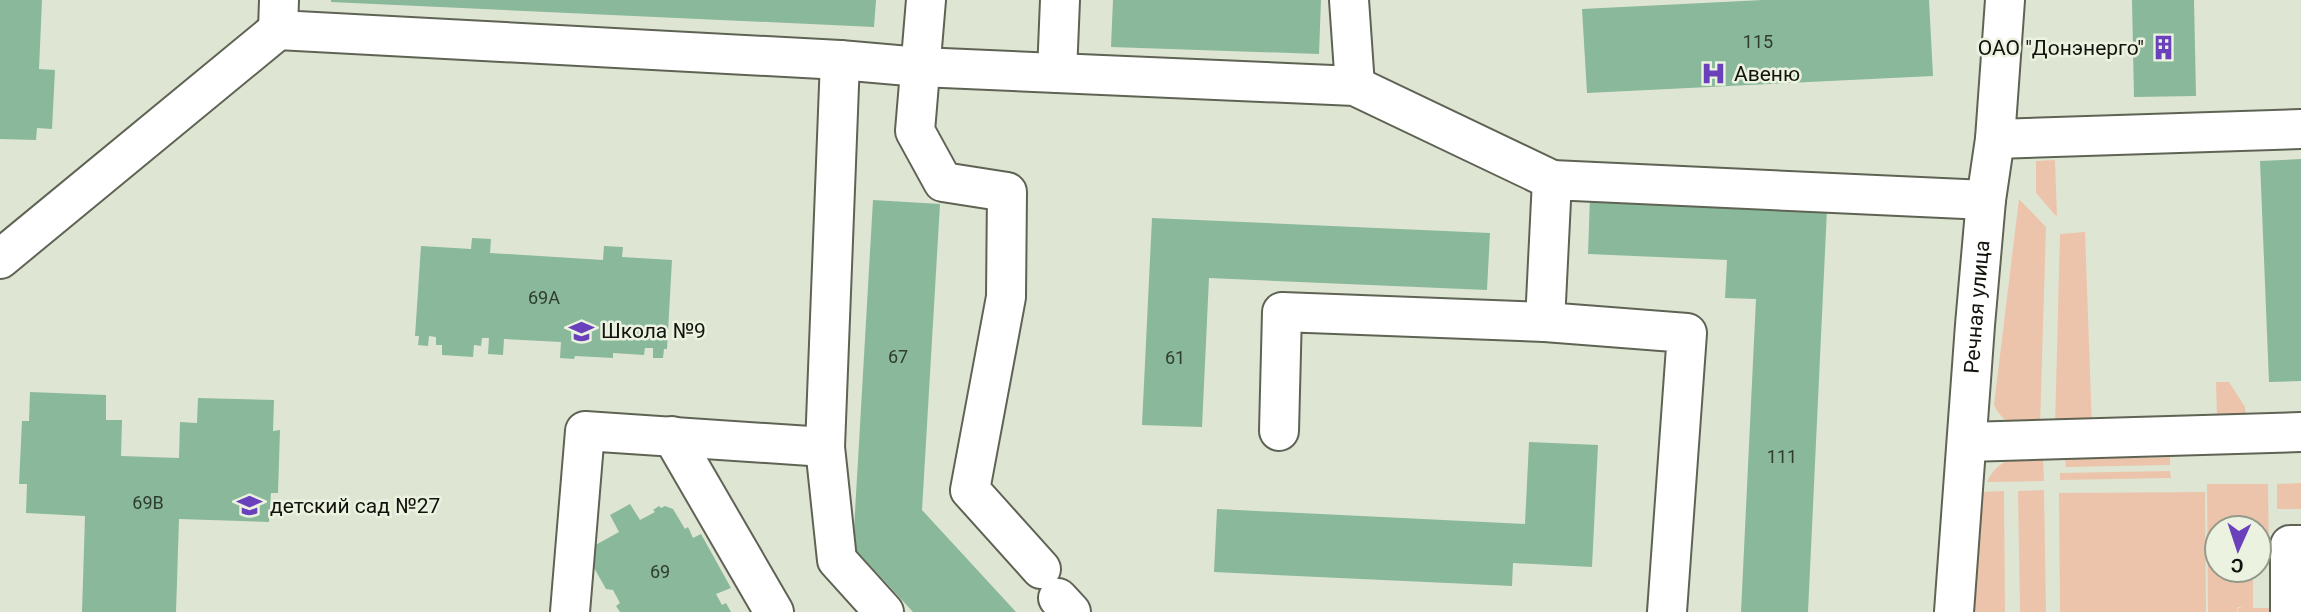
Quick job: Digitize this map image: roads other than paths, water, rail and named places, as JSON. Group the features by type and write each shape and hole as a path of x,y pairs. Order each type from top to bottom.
{"street":[{"path":"926,0 915,131 943,182 1007,192 1006,297 970,490 1056,593"},
{"path":"1058,73 1060,0"},
{"path":"1349,0 1355,86"},
{"name":"Речная улица","path":"1954,612 1986,200 1995,139 2005,0"},
{"path":"0,259 279,15 920,67 1355,86 1552,180 1986,200"},
{"path":"840,60 825,446 837,560 884,612"},
{"path":"1995,139 2301,129"},
{"path":"1545,322 1552,180"},
{"path":"1279,431 1282,312 1545,322 1687,333 1667,612"},
{"path":"570,612 585,431 825,446"},
{"path":"1967,442 2301,432"},
{"path":"672,436 774,612"},
{"path":"2290,612 2290,545 2301,545"}],"place":[{"name":"ОАО \"Донэнерго\"","path":"2164,48"},
{"name":"Авеню","path":"1714,74"},
{"name":"Школа №9","path":"581,331"},
{"name":"детский сад №27","path":"250,506"}]}
